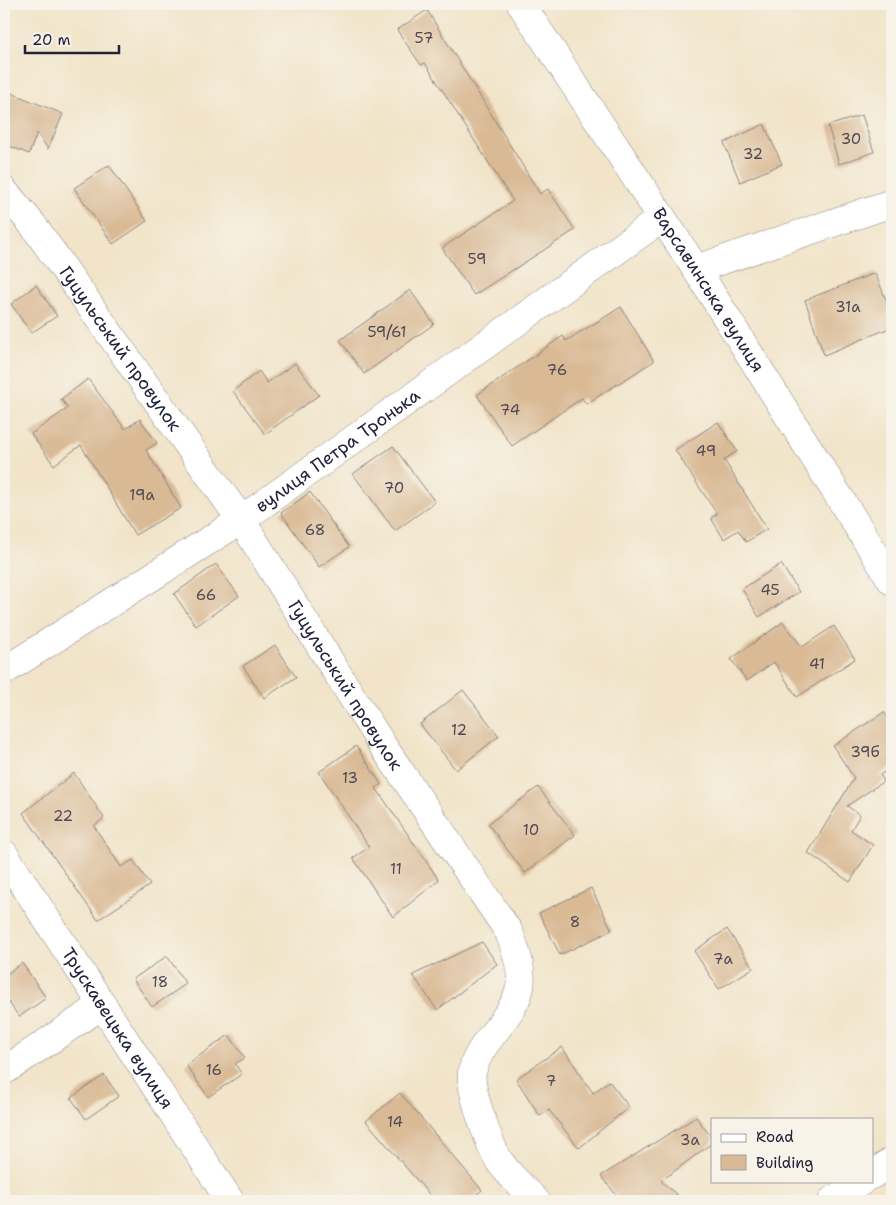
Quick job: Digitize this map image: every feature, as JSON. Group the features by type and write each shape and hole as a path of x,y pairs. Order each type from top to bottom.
{"street":[{"name":"Варсавинська вулиця","path":"521,4 696,269 890,572"},
{"name":"Гуцульський провулок","path":"4,191 34,225 241,520 384,746 509,932 521,963 521,987 512,1010 481,1048 472,1073 479,1113 498,1160 536,1201"},
{"path":"696,269 892,203"},
{"name":"вулиця Петра Тронька","path":"4,671 241,520 662,218"},
{"name":"Трускавецька вулиця","path":"4,854 230,1201"},
{"path":"4,1070 102,1005"},
{"path":"874,1173 892,1161"},
{"path":"832,1201 860,1182"}],"building":[{"path":"427,10 540,194 548,189 575,230 474,295 442,248 513,201 425,63 421,65 397,30"},
{"path":"4,90 63,114 48,149 37,133 29,154 4,144"},
{"path":"862,115 874,152 839,164 828,126"},
{"path":"764,124 782,164 740,182 724,143"},
{"path":"109,165 147,221 113,244 74,188"},
{"path":"875,273 892,314 892,327 824,355 805,300"},
{"path":"36,285 57,316 31,333 11,304"},
{"path":"410,290 434,324 364,374 340,340"},
{"path":"621,307 654,361 586,404 582,398 512,446 477,395 563,336 566,341"},
{"path":"295,363 319,395 265,434 233,391 259,371 267,383"},
{"path":"88,379 125,429 140,419 157,443 146,450 181,508 135,535 81,445 54,465 31,434 68,408 61,399"},
{"path":"718,422 737,451 724,460 767,529 746,542 738,530 724,539 711,518 717,514 675,450"},
{"path":"393,446 435,502 395,531 353,474"},
{"path":"310,492 349,547 319,567 281,513"},
{"path":"216,564 239,596 196,626 174,594"},
{"path":"781,564 799,592 759,617 742,589"},
{"path":"783,622 802,647 834,626 855,659 797,697 774,662 747,681 731,659"},
{"path":"275,645 296,677 264,698 243,666"},
{"path":"463,690 499,736 456,770 420,724"},
{"path":"884,712 892,725 892,766 880,775 884,781 847,806 860,815 851,830 873,845 850,882 808,853 854,778 833,746"},
{"path":"356,746 381,784 376,788 439,880 393,917 353,858 369,847 319,772"},
{"path":"74,773 104,818 94,826 121,867 133,860 150,885 98,920 23,813"},
{"path":"538,787 575,835 525,873 488,824"},
{"path":"591,888 612,930 560,955 539,913"},
{"path":"727,929 753,968 719,989 694,951"},
{"path":"482,942 497,964 437,1010 413,975"},
{"path":"167,956 186,984 152,1007 133,979"},
{"path":"22,963 46,998 19,1017 4,995 4,976"},
{"path":"229,1035 245,1058 235,1064 242,1074 208,1097 186,1065"},
{"path":"562,1047 593,1093 609,1081 629,1107 579,1148 549,1110 540,1116 516,1079"},
{"path":"104,1075 119,1096 86,1119 71,1098"},
{"path":"400,1093 482,1190 468,1201 435,1201 366,1121"},
{"path":"696,1117 711,1137 711,1144 661,1181 684,1201 621,1201 601,1176"}]}
